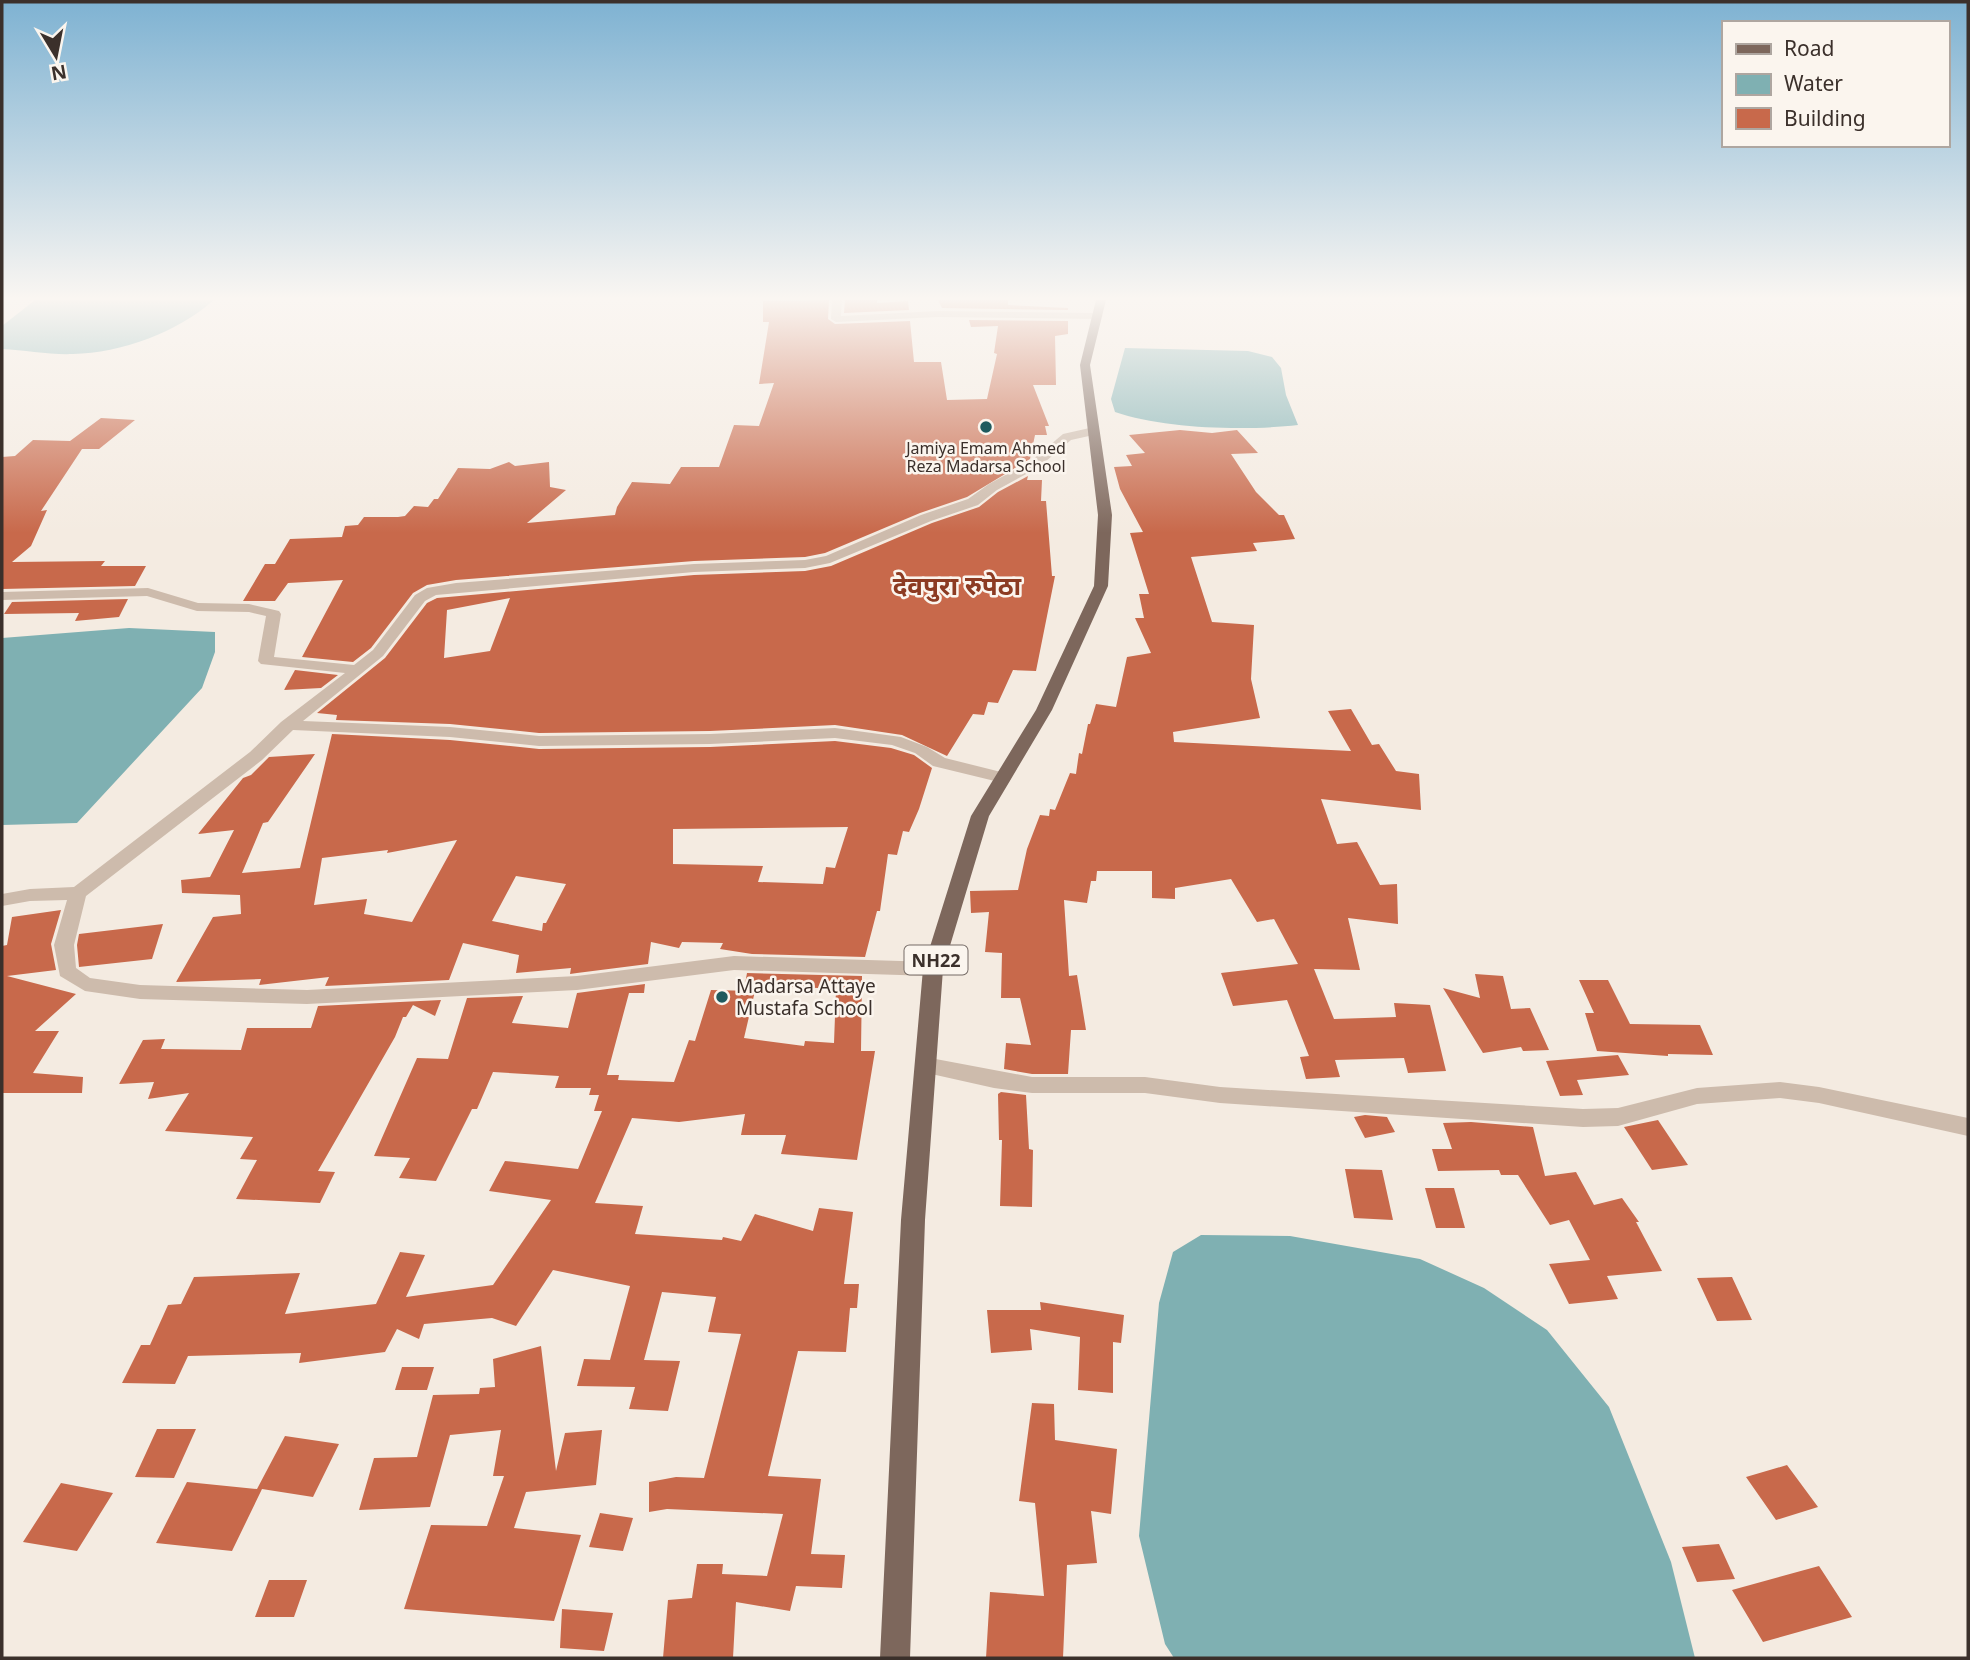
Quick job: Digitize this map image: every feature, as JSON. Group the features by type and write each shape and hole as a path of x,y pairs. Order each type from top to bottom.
{"main road":[{"name":"NH22","path":"895,1658 913,1220 933,969 980,816 1044,710 1101,586 1105,515 1087,377"}],"street":[{"path":"2,900 78,892 256,756 287,725 378,653 419,597 432,591 456,586 694,568 805,565 830,559 926,518 974,502 993,487 1035,464 1067,437 1094,431"},
{"path":"2,596 148,592 197,607 249,608 274,614 266,661 358,670"},
{"path":"287,725 450,733 539,741 685,740 835,733 895,740 921,750 939,762 1003,778"},
{"path":"78,892 64,945 67,971 85,984 140,992 307,997 397,994 577,983 734,963 933,969"},
{"path":"925,1065 1032,1085 1145,1085 1220,1096 1583,1118 1618,1117 1697,1096 1780,1090 1819,1095 1968,1128"}],"water":[{"path":"1117,377 1283,377 1286,395 1298,425 1205,427 1157,422 1115,412 1111,399"},
{"path":"129,628 215,632 215,652 202,688 77,823 2,825 2,638"},
{"path":"1201,1235 1290,1236 1420,1259 1484,1288 1547,1330 1609,1407 1671,1562 1695,1658 1174,1658 1165,1644 1139,1536 1159,1303 1173,1252"}],"building":[{"path":"760,377 943,377 947,400 987,399 992,377 1056,377 1056,385 1033,385 1049,426 1045,426 1047,435 1035,435 1030,459 967,497 920,513 825,553 805,557 694,561 456,580 427,585 413,593 371,648 353,662 302,657 343,580 288,583 275,601 243,601 265,564 275,564 290,539 342,537 345,526 358,525 364,517 405,516 414,506 428,507 434,499 438,499 458,468 490,469 509,462 515,466 549,462 550,487 566,490 527,523 615,515 632,482 670,484 681,467 719,467 734,425 759,426 774,383 759,384"},
{"path":"101,418 135,420 99,449 82,449 41,511 47,510 31,546 12,562 105,561 101,566 146,566 135,586 2,589 2,457 15,456 33,440 70,441"},
{"path":"1180,430 1212,433 1237,430 1258,453 1231,454 1256,492 1279,515 1284,515 1295,539 1253,543 1257,551 1191,557 1212,622 1254,625 1251,679 1260,718 1173,732 1174,742 1351,751 1328,711 1351,709 1372,745 1379,744 1396,771 1419,774 1421,810 1321,799 1337,844 1357,842 1380,885 1397,884 1398,924 1348,918 1360,970 1314,969 1334,1019 1396,1017 1394,1003 1430,1005 1446,1071 1408,1073 1404,1058 1335,1060 1340,1077 1306,1079 1300,1057 1309,1056 1287,1000 1233,1006 1221,973 1298,964 1274,919 1257,922 1231,879 1175,888 1175,899 1152,898 1152,871 1097,871 1096,881 1091,881 1087,903 1064,900 1069,976 1077,975 1086,1030 1071,1030 1068,1074 1032,1074 1004,1069 1006,1043 1031,1045 1020,998 1001,998 1002,953 985,952 989,912 971,913 970,891 1018,890 1027,849 1040,815 1049,816 1050,809 1055,810 1070,773 1076,774 1079,753 1082,754 1088,724 1096,704 1116,707 1127,657 1151,653 1135,618 1144,618 1139,594 1149,594 1130,533 1143,532 1120,489 1114,467 1132,466 1126,455 1145,453 1129,435"},
{"path":"1028,476 1027,480 1042,480 1041,501 1046,501 1052,576 1055,576 1036,671 1013,670 998,703 988,702 984,715 973,714 947,756 902,735 835,725 710,731 539,733 450,724 336,720 337,715 317,713 385,658 427,603 437,598 694,575 805,571 831,566 932,523 979,507 998,492","holes":["510,598 490,651 444,658 447,610"]},
{"path":"128,599 119,617 75,621 79,613 4,614 12,602"},
{"path":"295,670 338,675 321,688 284,690"},
{"path":"332,734 450,740 539,749 710,747 835,741 891,748 914,755 932,768 909,832 903,831 897,855 888,854 880,911 877,911 865,957 752,954 720,949 723,943 682,942 679,948 651,942 648,964 570,974 571,968 516,973 519,955 463,943 449,980 325,986 329,977 259,985 261,979 176,982 213,917 241,914 240,895 182,893 181,880 210,877 234,830 198,834 243,778 251,775 269,757 315,754 268,822 263,823 242,873 300,868","holes":["848,827 835,868 826,867 823,884 758,882 763,866 673,864 673,829","457,840 412,922 364,914 367,899 314,905 322,858 388,850 387,853","516,876 566,884 546,923 543,923 542,931 492,921"]},
{"path":"61,910 51,944 56,970 7,976 76,994 35,1031 59,1031 33,1073 83,1077 82,1093 2,1093 2,946 7,945 12,917"},
{"path":"163,924 152,959 79,967 79,934"},
{"path":"747,973 862,976 861,1051 875,1051 857,1160 781,1154 786,1135 741,1135 745,1114 679,1122 632,1118 595,1203 643,1206 635,1234 722,1240 723,1237 741,1241 755,1214 813,1231 819,1208 853,1212 844,1284 859,1284 857,1308 850,1308 846,1352 798,1351 768,1476 821,1479 811,1554 845,1555 842,1588 796,1586 790,1611 736,1602 733,1658 663,1658 668,1600 692,1598 697,1564 723,1564 722,1574 767,1576 783,1514 667,1509 649,1512 649,1482 676,1477 704,1478 741,1334 708,1332 716,1297 662,1292 644,1360 680,1361 668,1411 629,1409 635,1387 577,1386 584,1359 610,1360 630,1286 553,1270 516,1326 492,1318 424,1324 419,1339 397,1329 385,1352 299,1363 301,1353 188,1356 175,1384 122,1383 141,1345 150,1345 168,1305 181,1304 194,1277 300,1273 285,1314 376,1304 400,1252 425,1255 406,1297 493,1285 551,1200 489,1191 505,1161 578,1169 602,1111 594,1111 599,1095 589,1095 591,1088 555,1088 559,1076 493,1072 477,1109 472,1109 436,1181 399,1178 410,1158 374,1156 417,1058 448,1059 467,998 523,996 512,1023 568,1028 577,993 645,984 644,993 629,993 607,1075 619,1075 618,1080 674,1082 689,1040 695,1041 711,990 755,991 744,1038 804,1046 805,1041 834,1043 836,989 745,984"},
{"path":"1475,974 1503,976 1511,1009 1530,1008 1549,1050 1523,1051 1521,1047 1483,1053 1443,988 1480,998"},
{"path":"1579,980 1608,980 1630,1024 1700,1025 1713,1055 1668,1056 1597,1051 1585,1013 1594,1013"},
{"path":"441,1000 435,1016 413,1005 406,1017 403,1017 395,1037 318,1171 335,1172 320,1203 236,1199 257,1160 240,1159 253,1137 165,1131 189,1093 148,1099 154,1082 119,1084 143,1040 165,1039 161,1049 241,1050 247,1028 311,1028 318,1006"},
{"path":"1618,1055 1629,1075 1577,1080 1583,1095 1560,1096 1546,1061"},
{"path":"1001,1092 1026,1095 1029,1149 1033,1150 1032,1207 1000,1206 1002,1140 999,1140 998,1094"},
{"path":"1354,1117 1387,1117 1395,1132 1365,1138"},
{"path":"1658,1120 1688,1165 1652,1170 1624,1127"},
{"path":"1471,1122 1533,1127 1545,1176 1576,1172 1594,1205 1622,1198 1639,1222 1636,1222 1662,1271 1607,1276 1618,1299 1569,1304 1549,1264 1590,1260 1569,1220 1550,1225 1518,1175 1501,1175 1499,1170 1438,1171 1432,1149 1452,1149 1443,1123"},
{"path":"1345,1169 1382,1170 1393,1220 1354,1218"},
{"path":"1425,1188 1454,1188 1465,1228 1436,1228"},
{"path":"1732,1277 1752,1320 1717,1321 1697,1278"},
{"path":"1040,1302 1124,1315 1121,1343 1113,1342 1113,1393 1078,1390 1080,1337 1030,1329 1032,1350 991,1353 987,1310 1041,1310"},
{"path":"541,1346 556,1471 565,1433 602,1430 596,1485 526,1492 514,1528 581,1535 554,1621 404,1609 431,1525 487,1526 504,1476 493,1476 501,1430 450,1435 430,1507 359,1510 374,1458 417,1457 433,1395 479,1394 480,1388 495,1387 493,1359"},
{"path":"402,1367 434,1367 427,1390 395,1390"},
{"path":"1032,1403 1054,1404 1055,1440 1117,1449 1111,1514 1091,1511 1097,1563 1067,1565 1063,1658 986,1658 990,1592 1044,1596 1035,1503 1019,1501"},
{"path":"157,1429 196,1429 174,1478 135,1477"},
{"path":"285,1436 339,1444 313,1497 262,1489 232,1551 156,1543 187,1482 257,1489"},
{"path":"1787,1465 1818,1507 1776,1520 1746,1477"},
{"path":"61,1483 113,1493 77,1551 23,1542"},
{"path":"600,1513 633,1518 623,1551 589,1547"},
{"path":"1719,1544 1735,1579 1697,1582 1682,1547"},
{"path":"1819,1566 1852,1617 1763,1642 1732,1590"},
{"path":"269,1580 307,1580 294,1617 255,1617"},
{"path":"562,1609 613,1613 604,1651 560,1648"}],"place":[{"name":"Jamiya Emam Ahmed Reza Madarsa School","path":"986,427"},
{"name":"Madarsa Attaye Mustafa School","path":"722,997"}],"district":[{"name":"देवपुरा रुपेठा","path":"957,585"}]}
